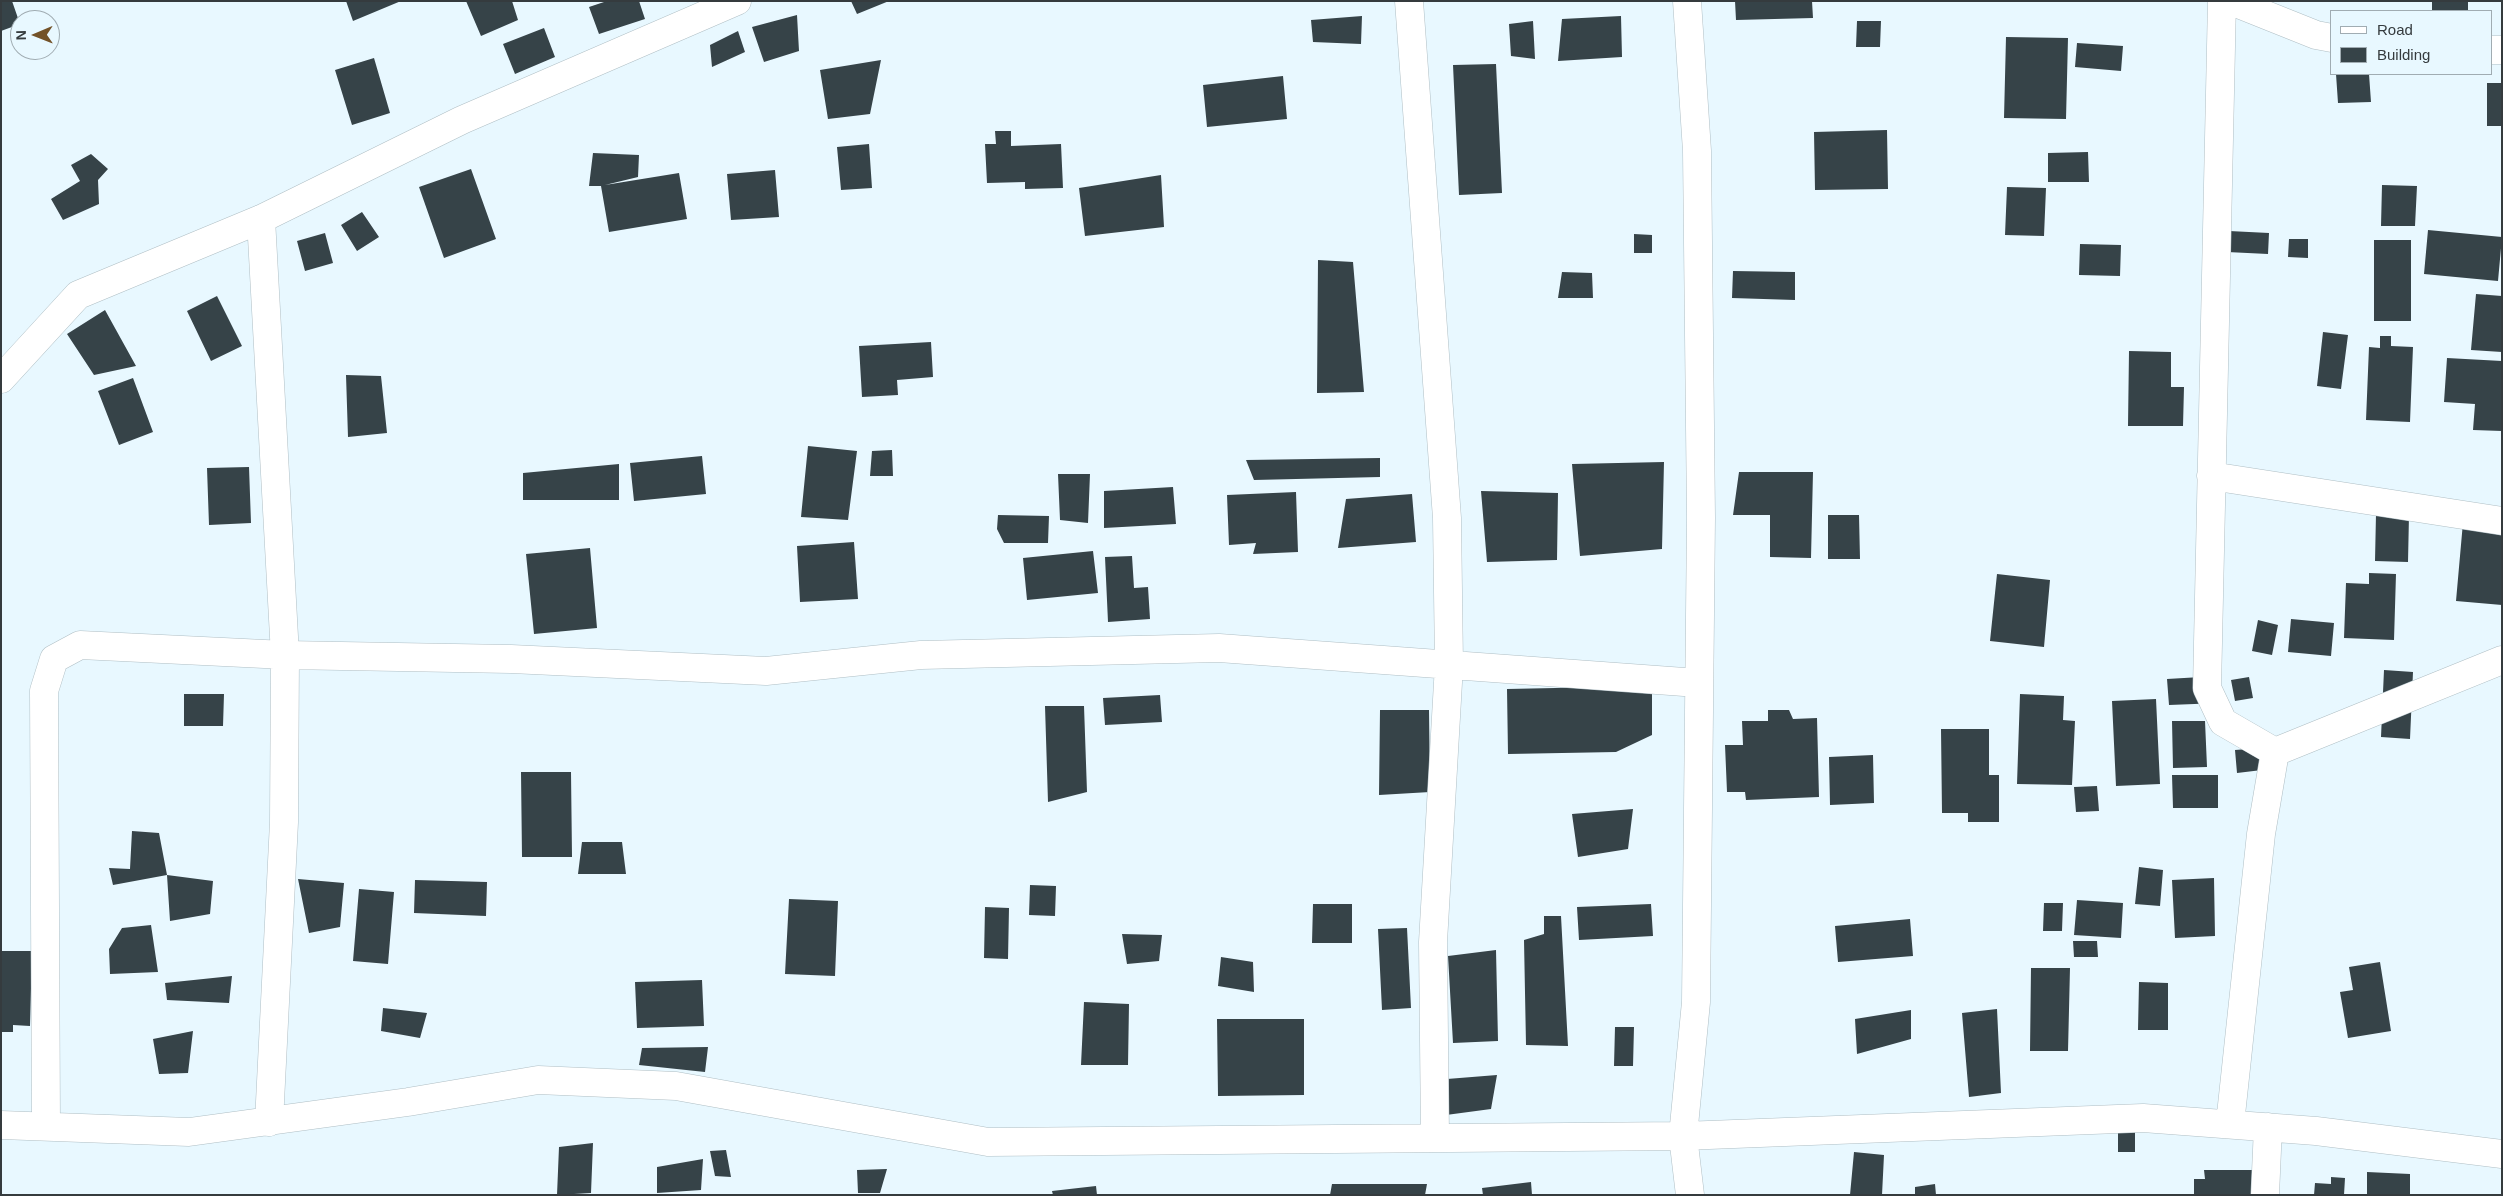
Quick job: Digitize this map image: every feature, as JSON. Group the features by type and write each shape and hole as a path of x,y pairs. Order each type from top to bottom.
{"street":[{"path":"1,379 78,295 261,219 462,120 737,1"},
{"path":"1409,1 1447,518 1449,665 1433,942 1436,1137"},
{"path":"1687,1 1697,151 1701,518 1696,1002 1683,1136 1690,1195"},
{"path":"2222,1 2207,688 2223,722 2275,752"},
{"path":"2231,1 2316,35 2330,38"},
{"path":"261,219 285,655 284,822 269,1122"},
{"path":"2211,476 2502,521"},
{"path":"46,1126 44,690 54,659 80,644 285,655 511,659 766,671 921,655 1219,648 1698,682"},
{"path":"2275,752 2502,660"},
{"path":"2230,1124 2261,834 2275,752"},
{"path":"1,1125 189,1132 269,1122 538,1080 676,1086 988,1142 1683,1136 2143,1118 2316,1130 2502,1154"},
{"path":"2265,1195 2268,1127"}],"building":[{"path":"1,1 12,1 15,10 10,10 10,28 1,31"},
{"path":"346,1 401,1 353,21"},
{"path":"466,1 512,1 518,20 481,36"},
{"path":"607,1 639,1 645,19 599,34 589,7"},
{"path":"851,1 889,1 857,14"},
{"path":"1735,1 1812,1 1813,18 1736,20"},
{"path":"2432,1 2468,1 2468,10 2432,10"},
{"path":"797,15 799,51 764,62 752,27"},
{"path":"1362,16 1361,44 1313,42 1311,20"},
{"path":"1621,16 1622,57 1558,61 1562,19"},
{"path":"1533,21 1535,59 1511,56 1509,24"},
{"path":"1857,21 1881,21 1880,47 1856,47"},
{"path":"544,28 555,57 515,74 503,44"},
{"path":"738,31 745,52 712,67 710,45"},
{"path":"2006,37 2068,38 2066,119 2004,118"},
{"path":"2077,43 2123,46 2121,71 2075,67"},
{"path":"374,58 390,113 352,125 335,70"},
{"path":"881,60 870,114 828,119 820,70"},
{"path":"1496,64 1502,193 1459,195 1453,65"},
{"path":"2336,75 2369,75 2371,102 2338,103"},
{"path":"1283,76 1287,119 1207,127 1203,85"},
{"path":"2487,83 2502,83 2502,126 2487,126"},
{"path":"1887,130 1888,189 1815,190 1814,132"},
{"path":"995,131 1011,131 1011,146 1061,144 1063,188 1025,189 1025,182 987,183 985,144 996,144"},
{"path":"869,144 872,188 841,190 837,147"},
{"path":"2088,152 2089,182 2048,182 2048,153"},
{"path":"593,153 639,155 638,177 605,185 679,173 687,219 609,232 601,186 589,186"},
{"path":"91,154 108,169 98,180 99,204 63,220 51,199 80,181 71,165"},
{"path":"471,169 496,239 444,258 419,187"},
{"path":"775,170 779,217 731,220 727,174"},
{"path":"1161,175 1164,227 1085,236 1079,188"},
{"path":"2382,185 2417,186 2415,226 2381,226"},
{"path":"2007,187 2046,188 2044,236 2005,235"},
{"path":"362,212 379,237 357,251 341,225"},
{"path":"2428,230 2502,237 2498,281 2424,274"},
{"path":"2229,231 2269,233 2268,254 2227,252"},
{"path":"325,233 333,263 305,271 297,241"},
{"path":"1634,234 1652,235 1652,253 1634,253"},
{"path":"2289,239 2308,239 2308,258 2288,257"},
{"path":"2374,240 2411,240 2411,321 2374,321"},
{"path":"2080,244 2121,245 2120,276 2079,275"},
{"path":"1318,260 1353,262 1364,392 1317,393"},
{"path":"1733,271 1795,272 1795,300 1732,298"},
{"path":"1562,272 1592,273 1593,298 1558,298"},
{"path":"2476,294 2502,296 2502,352 2471,350"},
{"path":"217,296 242,346 211,361 187,311"},
{"path":"105,310 136,366 94,375 67,334"},
{"path":"2323,332 2348,335 2341,389 2317,386"},
{"path":"2380,336 2391,336 2391,346 2413,347 2410,422 2366,420 2369,347 2380,348"},
{"path":"931,342 933,377 897,380 898,395 862,397 859,346"},
{"path":"2129,351 2171,352 2171,387 2184,387 2183,426 2128,426"},
{"path":"2447,358 2502,361 2502,431 2473,430 2475,404 2444,402"},
{"path":"346,375 381,376 387,433 348,437"},
{"path":"133,378 153,432 119,445 98,391"},
{"path":"808,446 857,451 848,520 801,517"},
{"path":"892,450 893,476 870,476 872,451"},
{"path":"702,456 706,494 634,501 630,463"},
{"path":"1380,458 1380,477 1254,480 1246,460"},
{"path":"1664,462 1662,549 1580,556 1572,464"},
{"path":"619,464 619,500 523,500 523,473"},
{"path":"249,467 251,523 209,525 207,468"},
{"path":"1739,472 1813,472 1811,558 1770,557 1770,515 1733,515"},
{"path":"1058,474 1090,474 1088,523 1060,520"},
{"path":"1173,487 1176,524 1104,528 1104,491"},
{"path":"1481,491 1558,493 1557,560 1487,562"},
{"path":"1296,492 1298,552 1253,554 1256,543 1229,545 1227,495"},
{"path":"1412,494 1416,542 1338,548 1346,499"},
{"path":"2464,511 2502,514 2502,605 2456,601"},
{"path":"2376,514 2409,515 2408,562 2375,561"},
{"path":"998,515 1049,516 1048,543 1004,543 997,529"},
{"path":"1828,515 1859,515 1860,559 1828,559"},
{"path":"854,542 858,599 800,602 797,546"},
{"path":"590,548 597,628 534,634 526,554"},
{"path":"1093,551 1098,593 1027,600 1023,558"},
{"path":"1132,556 1134,588 1148,587 1150,619 1108,622 1105,557"},
{"path":"2369,573 2396,574 2394,640 2344,638 2346,583 2369,584"},
{"path":"1997,574 2050,580 2044,647 1990,641"},
{"path":"2291,619 2334,623 2331,656 2288,652"},
{"path":"2258,620 2278,625 2272,655 2252,651"},
{"path":"2384,670 2413,672 2410,739 2381,737"},
{"path":"2218,676 2220,703 2169,705 2167,679"},
{"path":"2249,677 2253,698 2235,701 2231,680"},
{"path":"1652,686 1652,735 1616,752 1508,754 1507,689"},
{"path":"184,694 224,694 223,726 184,726"},
{"path":"2020,694 2064,696 2063,720 2075,721 2072,785 2017,784"},
{"path":"1160,695 1162,722 1105,725 1103,698"},
{"path":"2156,699 2160,784 2116,786 2112,701"},
{"path":"1045,706 1084,706 1087,792 1048,802"},
{"path":"1380,710 1429,710 1430,792 1379,795"},
{"path":"1768,710 1789,710 1793,719 1817,718 1819,797 1746,800 1745,792 1727,792 1725,745 1743,745 1742,721 1768,721"},
{"path":"2172,721 2205,721 2207,767 2173,768"},
{"path":"1941,729 1989,729 1989,775 1999,775 1999,822 1968,822 1968,813 1942,813"},
{"path":"2260,748 2262,770 2237,773 2235,750"},
{"path":"1873,755 1874,803 1830,805 1829,757"},
{"path":"521,772 571,772 572,857 522,857"},
{"path":"2172,775 2218,775 2218,808 2173,808"},
{"path":"2097,786 2099,811 2076,812 2074,787"},
{"path":"1633,809 1628,849 1578,857 1572,814"},
{"path":"132,831 159,833 167,875 113,885 109,868 130,869"},
{"path":"582,842 622,842 626,874 578,874"},
{"path":"2139,867 2163,870 2160,906 2135,904"},
{"path":"167,875 213,881 210,914 170,921"},
{"path":"2214,878 2215,936 2175,938 2172,880"},
{"path":"298,879 344,883 340,927 309,933"},
{"path":"415,880 487,882 486,916 414,913"},
{"path":"1030,885 1056,886 1055,916 1029,915"},
{"path":"359,889 394,892 388,964 353,961"},
{"path":"789,899 838,901 835,976 785,974"},
{"path":"2077,900 2123,903 2121,938 2074,935"},
{"path":"2044,903 2063,903 2062,931 2043,931"},
{"path":"1313,904 1352,904 1352,943 1312,943"},
{"path":"1651,904 1653,936 1579,940 1577,907"},
{"path":"985,907 1009,908 1008,959 984,958"},
{"path":"1544,916 1561,916 1568,1046 1526,1045 1524,940 1544,934"},
{"path":"1910,919 1913,956 1838,962 1835,926"},
{"path":"151,925 158,972 110,974 109,949 122,928"},
{"path":"1407,928 1411,1008 1382,1010 1378,929"},
{"path":"1122,934 1162,935 1159,961 1127,964"},
{"path":"2073,941 2097,941 2098,957 2074,957"},
{"path":"1496,950 1498,1041 1453,1043 1448,956"},
{"path":"1,951 32,951 30,1026 13,1025 13,1032 1,1032"},
{"path":"1221,957 1253,962 1254,992 1218,986"},
{"path":"2380,962 2391,1031 2348,1038 2340,992 2353,990 2349,967"},
{"path":"2031,968 2070,968 2068,1051 2030,1051"},
{"path":"232,976 229,1003 167,1000 165,983"},
{"path":"702,980 704,1026 637,1028 635,982"},
{"path":"2139,982 2168,983 2168,1030 2138,1030"},
{"path":"1084,1002 1129,1004 1128,1065 1081,1065"},
{"path":"383,1008 427,1013 420,1038 381,1031"},
{"path":"1997,1009 2001,1093 1969,1097 1962,1013"},
{"path":"1911,1010 1911,1039 1857,1054 1855,1019"},
{"path":"1217,1019 1304,1019 1304,1095 1218,1096"},
{"path":"1615,1027 1634,1027 1633,1066 1614,1066"},
{"path":"193,1031 188,1073 159,1074 153,1039"},
{"path":"708,1047 705,1072 639,1065 642,1048"},
{"path":"1497,1075 1491,1109 1446,1115 1447,1079"},
{"path":"2118,1130 2135,1130 2135,1152 2118,1152"},
{"path":"593,1143 591,1193 557,1195 559,1147"},
{"path":"726,1150 731,1177 715,1176 710,1151"},
{"path":"1854,1152 1884,1155 1882,1195 1850,1195"},
{"path":"703,1159 701,1190 657,1193 657,1167"},
{"path":"887,1169 880,1193 858,1193 857,1170"},
{"path":"2204,1170 2253,1170 2253,1195 2194,1195 2194,1179 2205,1179"},
{"path":"2367,1172 2410,1174 2410,1195 2367,1195"},
{"path":"2331,1177 2345,1178 2344,1195 2314,1195 2315,1183 2331,1184"},
{"path":"1531,1182 1532,1195 1483,1195 1482,1188"},
{"path":"1332,1184 1427,1184 1425,1195 1330,1195"},
{"path":"1935,1184 1936,1195 1915,1195 1915,1187"},
{"path":"1096,1186 1097,1195 1053,1195 1052,1191"}]}
